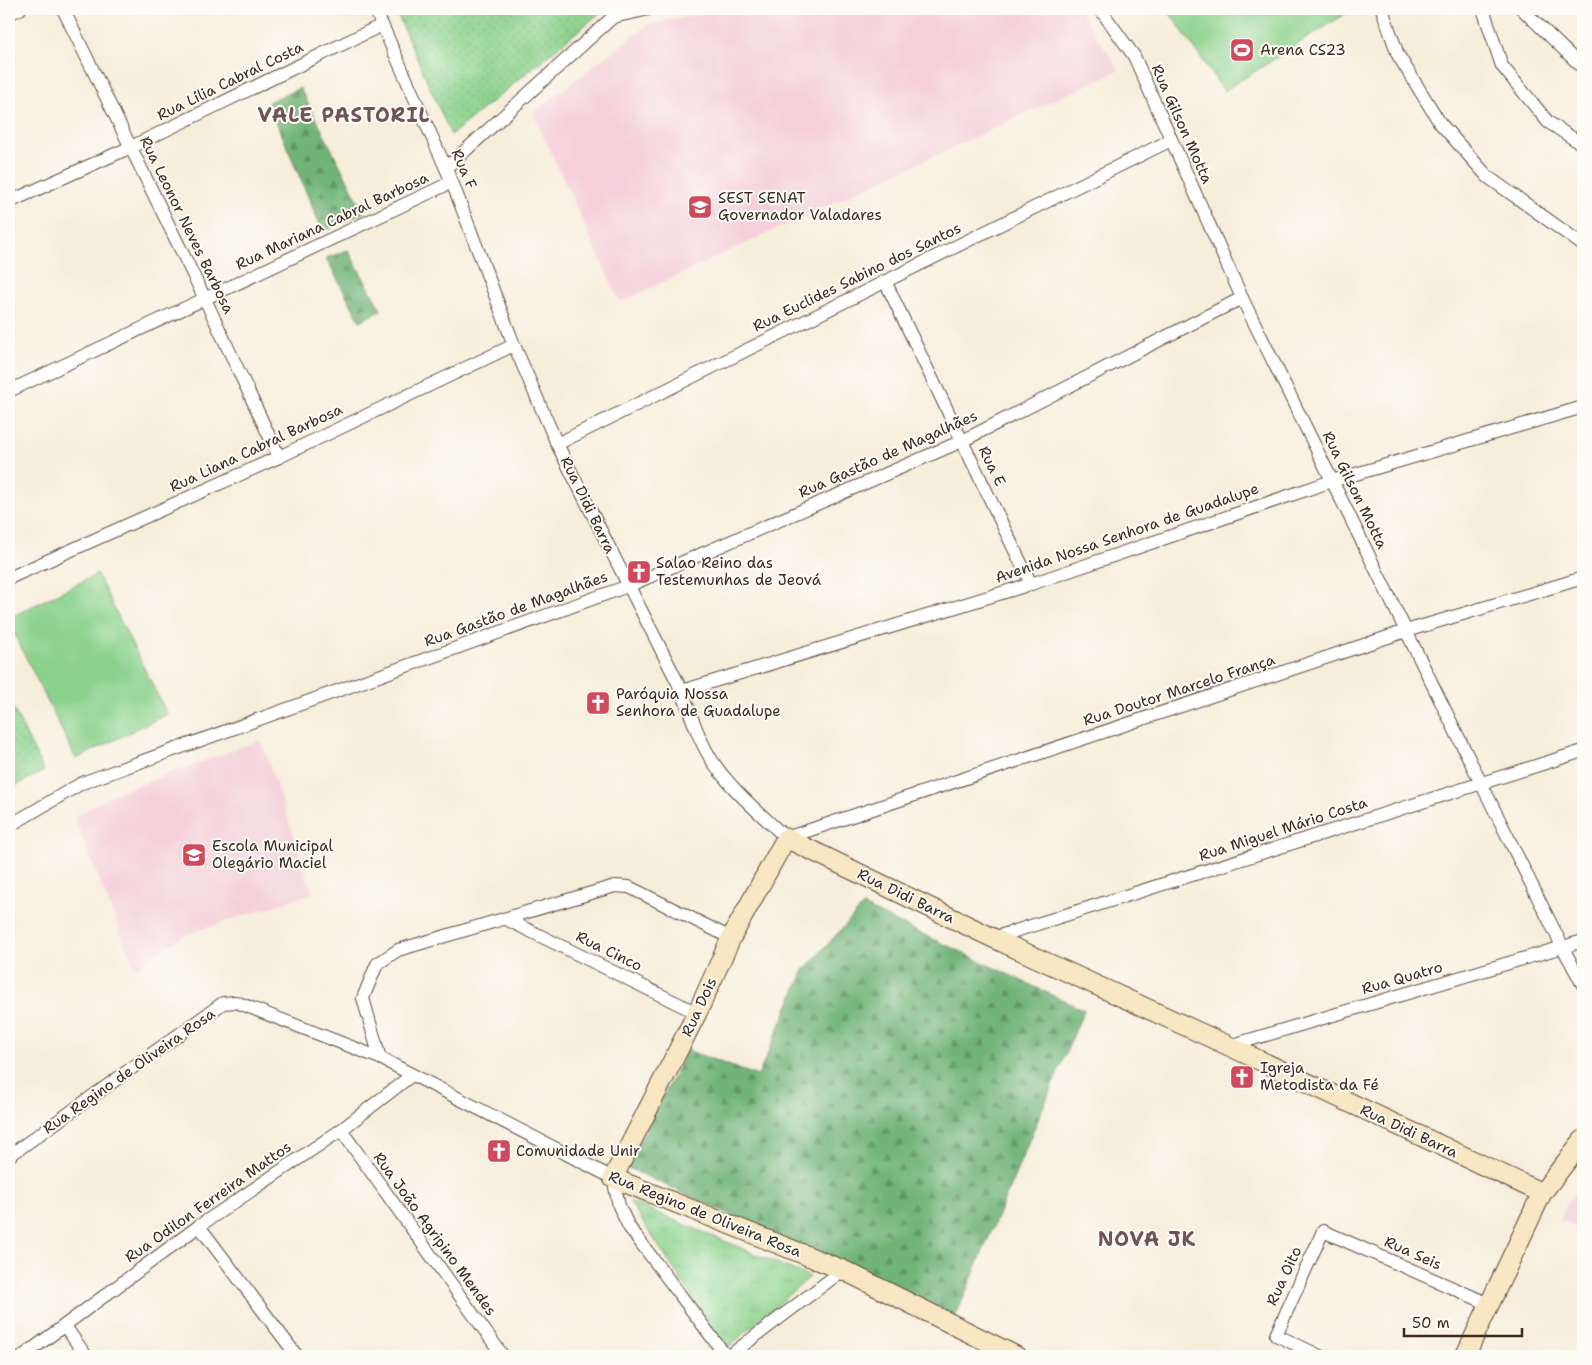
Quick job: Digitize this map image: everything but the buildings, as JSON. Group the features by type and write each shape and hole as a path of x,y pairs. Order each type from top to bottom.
{"street":[{"path":"9,14 20,9"},
{"name":"Rua Leonor Neves Barbosa","path":"63,9 205,299 279,457"},
{"name":"Rua F","path":"375,9 452,182 514,345"},
{"path":"446,168 612,13 649,9"},
{"name":"Rua Gilson Motta","path":"1100,9 1134,56 1242,298 1480,783 1583,984"},
{"path":"1382,9 1398,55 1440,124 1488,177 1583,245"},
{"path":"1483,9 1502,66 1548,122 1583,145"},
{"path":"1522,9 1583,68"},
{"name":"Rua Lília Cabral Costa","path":"9,202 131,147 382,24"},
{"name":"Rua Euclides Sabino dos Santos","path":"557,444 1172,140"},
{"name":"Rua Mariana Cabral Barbosa","path":"9,391 452,182"},
{"name":"Rua E","path":"885,281 1031,584"},
{"name":"Rua Gastão de Magalhães","path":"9,826 82,783 628,586 962,441 1242,298"},
{"name":"Rua Didi Barra","path":"514,345 557,444 682,691 710,759 732,786 786,838 993,938 1542,1193"},
{"name":"Rua Liana Cabral Barbosa","path":"9,578 279,457 514,345"},
{"name":"Avenida Nossa Senhora de Guadalupe","path":"682,691 1031,584 1332,481 1583,407"},
{"name":"Rua Doutor Marcelo França","path":"786,838 1406,631 1583,578"},
{"name":"Rua Miguel Mário Costa","path":"993,938 1583,751"},
{"name":"Rua Dois","path":"613,1178 697,1013 731,938 786,838"},
{"path":"380,1058 363,998 377,964 398,950 615,886 629,887 731,938"},
{"name":"Rua Cinco","path":"506,919 697,1013"},
{"name":"Rua Quatro","path":"1229,1046 1583,941"},
{"name":"Rua Regino de Oliveira Rosa","path":"9,1156 224,1003 236,1002 380,1058 613,1178 843,1270 1007,1355"},
{"name":"Rua Odilon Ferreira Mattos","path":"23,1356 199,1226 341,1130 412,1075"},
{"name":"Rua João Agripino Mendes","path":"341,1130 503,1356"},
{"path":"1465,1356 1542,1193 1583,1140"},
{"path":"613,1178 619,1206 629,1227 728,1356 843,1270"},
{"path":"199,1226 297,1356"},
{"name":"Rua Seis","path":"1323,1231 1489,1304"},
{"name":"Rua Oito","path":"1320,1356 1276,1335 1323,1231"},
{"path":"65,1326 86,1356"}],"shaded area":[{"name":"SEST SENAT Governador Valadares","path":"724,9 1079,9 1119,70 620,302 533,113 647,25"},
{"name":"Escola Municipal Olegário Maciel","path":"261,740 313,893 184,935 135,969 74,817 114,794"},
{"path":"1583,1183 1583,1230 1560,1220 1567,1203"}],"green space":[{"path":"395,9 601,9 601,12 451,135"},
{"name":"Arena CS23","path":"1167,9 1353,9 1224,91"},
{"path":"300,88 364,212 323,232 268,102"},
{"path":"348,250 381,310 360,321 326,258"},
{"path":"97,574 167,714 76,759 9,623 9,618"},
{"path":"9,700 44,771 9,789"},
{"path":"863,906 1084,1010 955,1318 626,1167 687,1050 758,1076 804,970"},
{"path":"629,1201 810,1277 726,1349"}],"place":[{"name":"Arena CS23","path":"1242,50"},
{"name":"SEST SENAT Governador Valadares","path":"700,207"},
{"name":"Salao Reino das Testemunhas de Jeová","path":"639,572"},
{"name":"Paróquia Nossa Senhora de Guadalupe","path":"598,703"},
{"name":"Escola Municipal Olegário Maciel","path":"194,855"},
{"name":"Igreja Metodista da Fé","path":"1242,1077"},
{"name":"Comunidade Unir","path":"499,1151"}],"district":[{"name":"VALE PASTORIL","path":"344,115"},
{"name":"NOVA JK","path":"1147,1239"}]}
